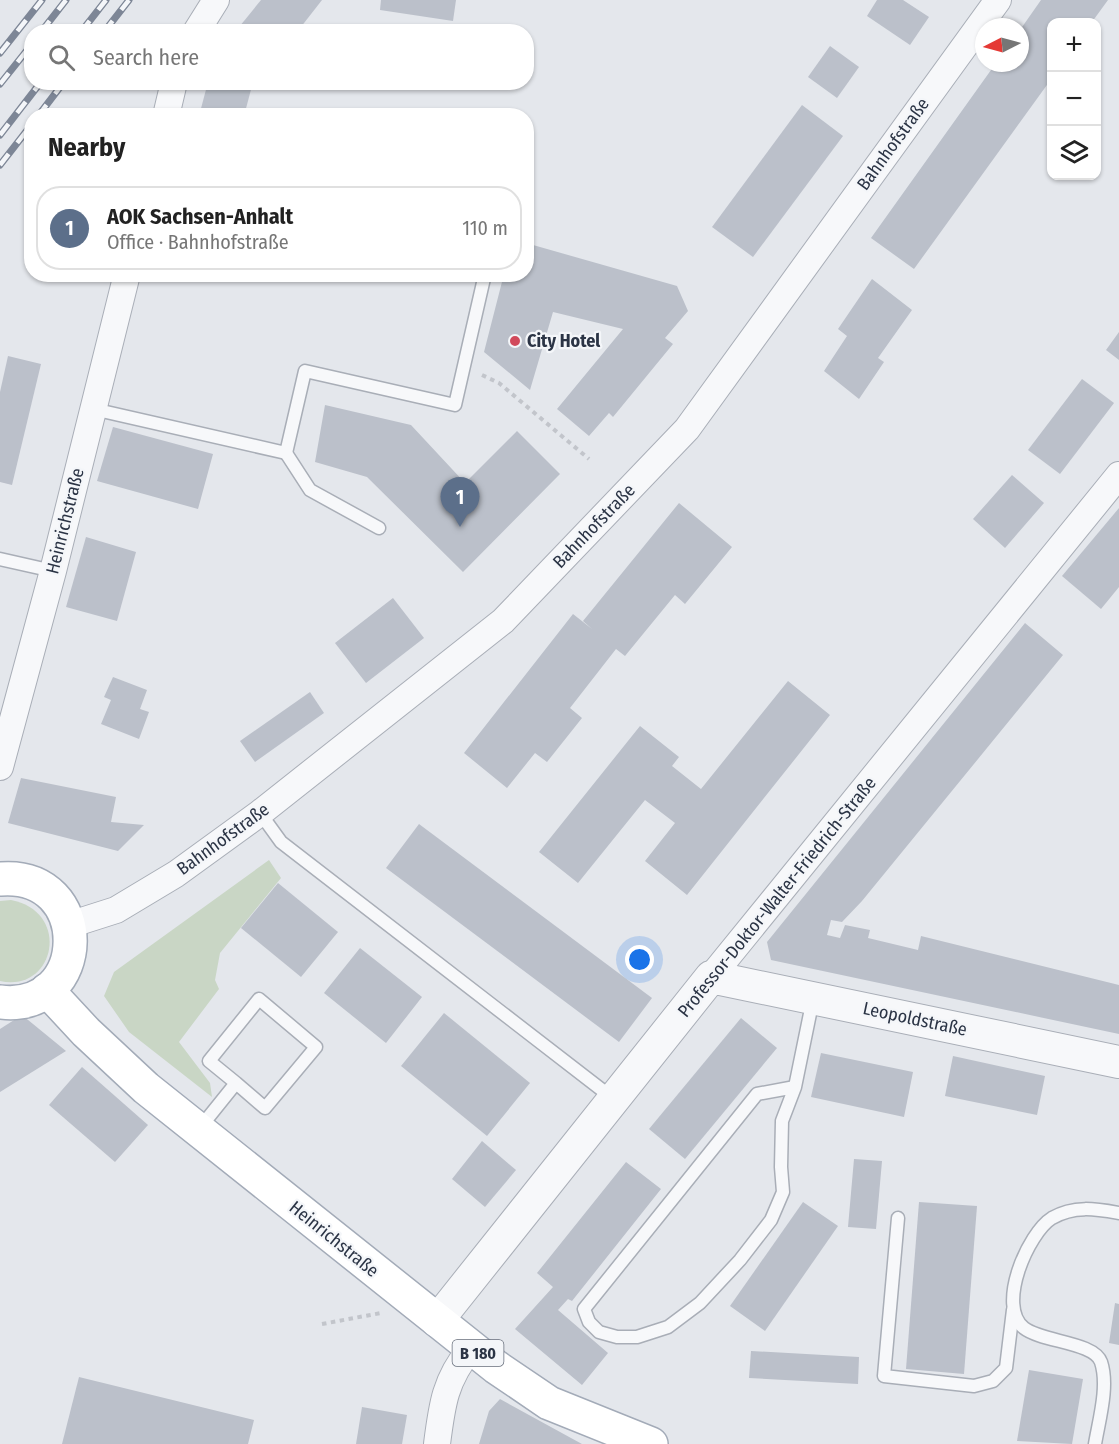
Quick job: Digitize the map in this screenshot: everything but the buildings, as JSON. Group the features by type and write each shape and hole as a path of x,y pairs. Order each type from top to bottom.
{"main road":[{"path":"0,879 18,879 44,889 62,908 69,925 69,957 59,978 47,990 27,1000 0,1002"},
{"name":"Heinrichstraße","path":"47,990 111,1056 198,1130 471,1348 549,1403 651,1444"}],"street":[{"path":"201,24 216,0"},
{"name":"Bahnhofstraße","path":"69,925 116,910 176,874 260,813 503,621 687,429 998,0"},
{"path":"168,108 172,90"},
{"name":"Heinrichstraße","path":"0,767 53,570 125,282"},
{"name":"Professor-Doktor-Walter-Friedrich-Straße","path":"438,1321 616,1100 711,977 1119,475"},
{"name":"Leopoldstraße","path":"711,977 1119,1062"},
{"path":"437,1444 443,1396 455,1368 471,1348"}],"lane":[{"path":"286,453 305,371 455,405 483,282"},
{"path":"93,409 286,453 310,490 379,528"},
{"path":"0,558 53,570"},
{"path":"260,813 281,842 616,1100"},
{"path":"795,1088 757,1094 591,1300 584,1309 585,1316 599,1332 617,1337 637,1337 668,1327 700,1303 740,1260 771,1220 783,1192 782,1121 795,1088 813,998"},
{"path":"259,999 316,1047 265,1108 236,1083 209,1061 259,999"},
{"path":"198,1130 236,1083"},
{"path":"898,1218 884,1376 974,1386 993,1381 1006,1368 1015,1286 1022,1260 1035,1235 1053,1218 1082,1208 1119,1213"},
{"path":"1013,1308 1023,1327 1053,1341 1092,1351 1101,1361 1103,1381 1095,1444"}],"path":[{"path":"499,383 589,459"},
{"path":"322,1324 382,1313 399,1290"}],"green space":[{"path":"269,860 281,878 220,953 215,980 219,989 179,1042 210,1083 212,1097 129,1032 104,996 114,972"},
{"path":"11,900 30,907 43,919 49,934 49,950 44,964 34,975 19,981 0,981 0,901"}],"railway":[{"path":"0,53 42,0"},
{"path":"47,24 66,0"},
{"path":"87,24 106,0"},
{"path":"110,24 129,0"},
{"path":"0,84 24,54"},
{"path":"0,135 35,90"},
{"path":"44,108 58,90"},
{"path":"0,165 24,134"}],"place":[{"name":"City Hotel","path":"515,341"},
{"name":"AOK Sachsen-Anhalt","path":"460,527"}]}
